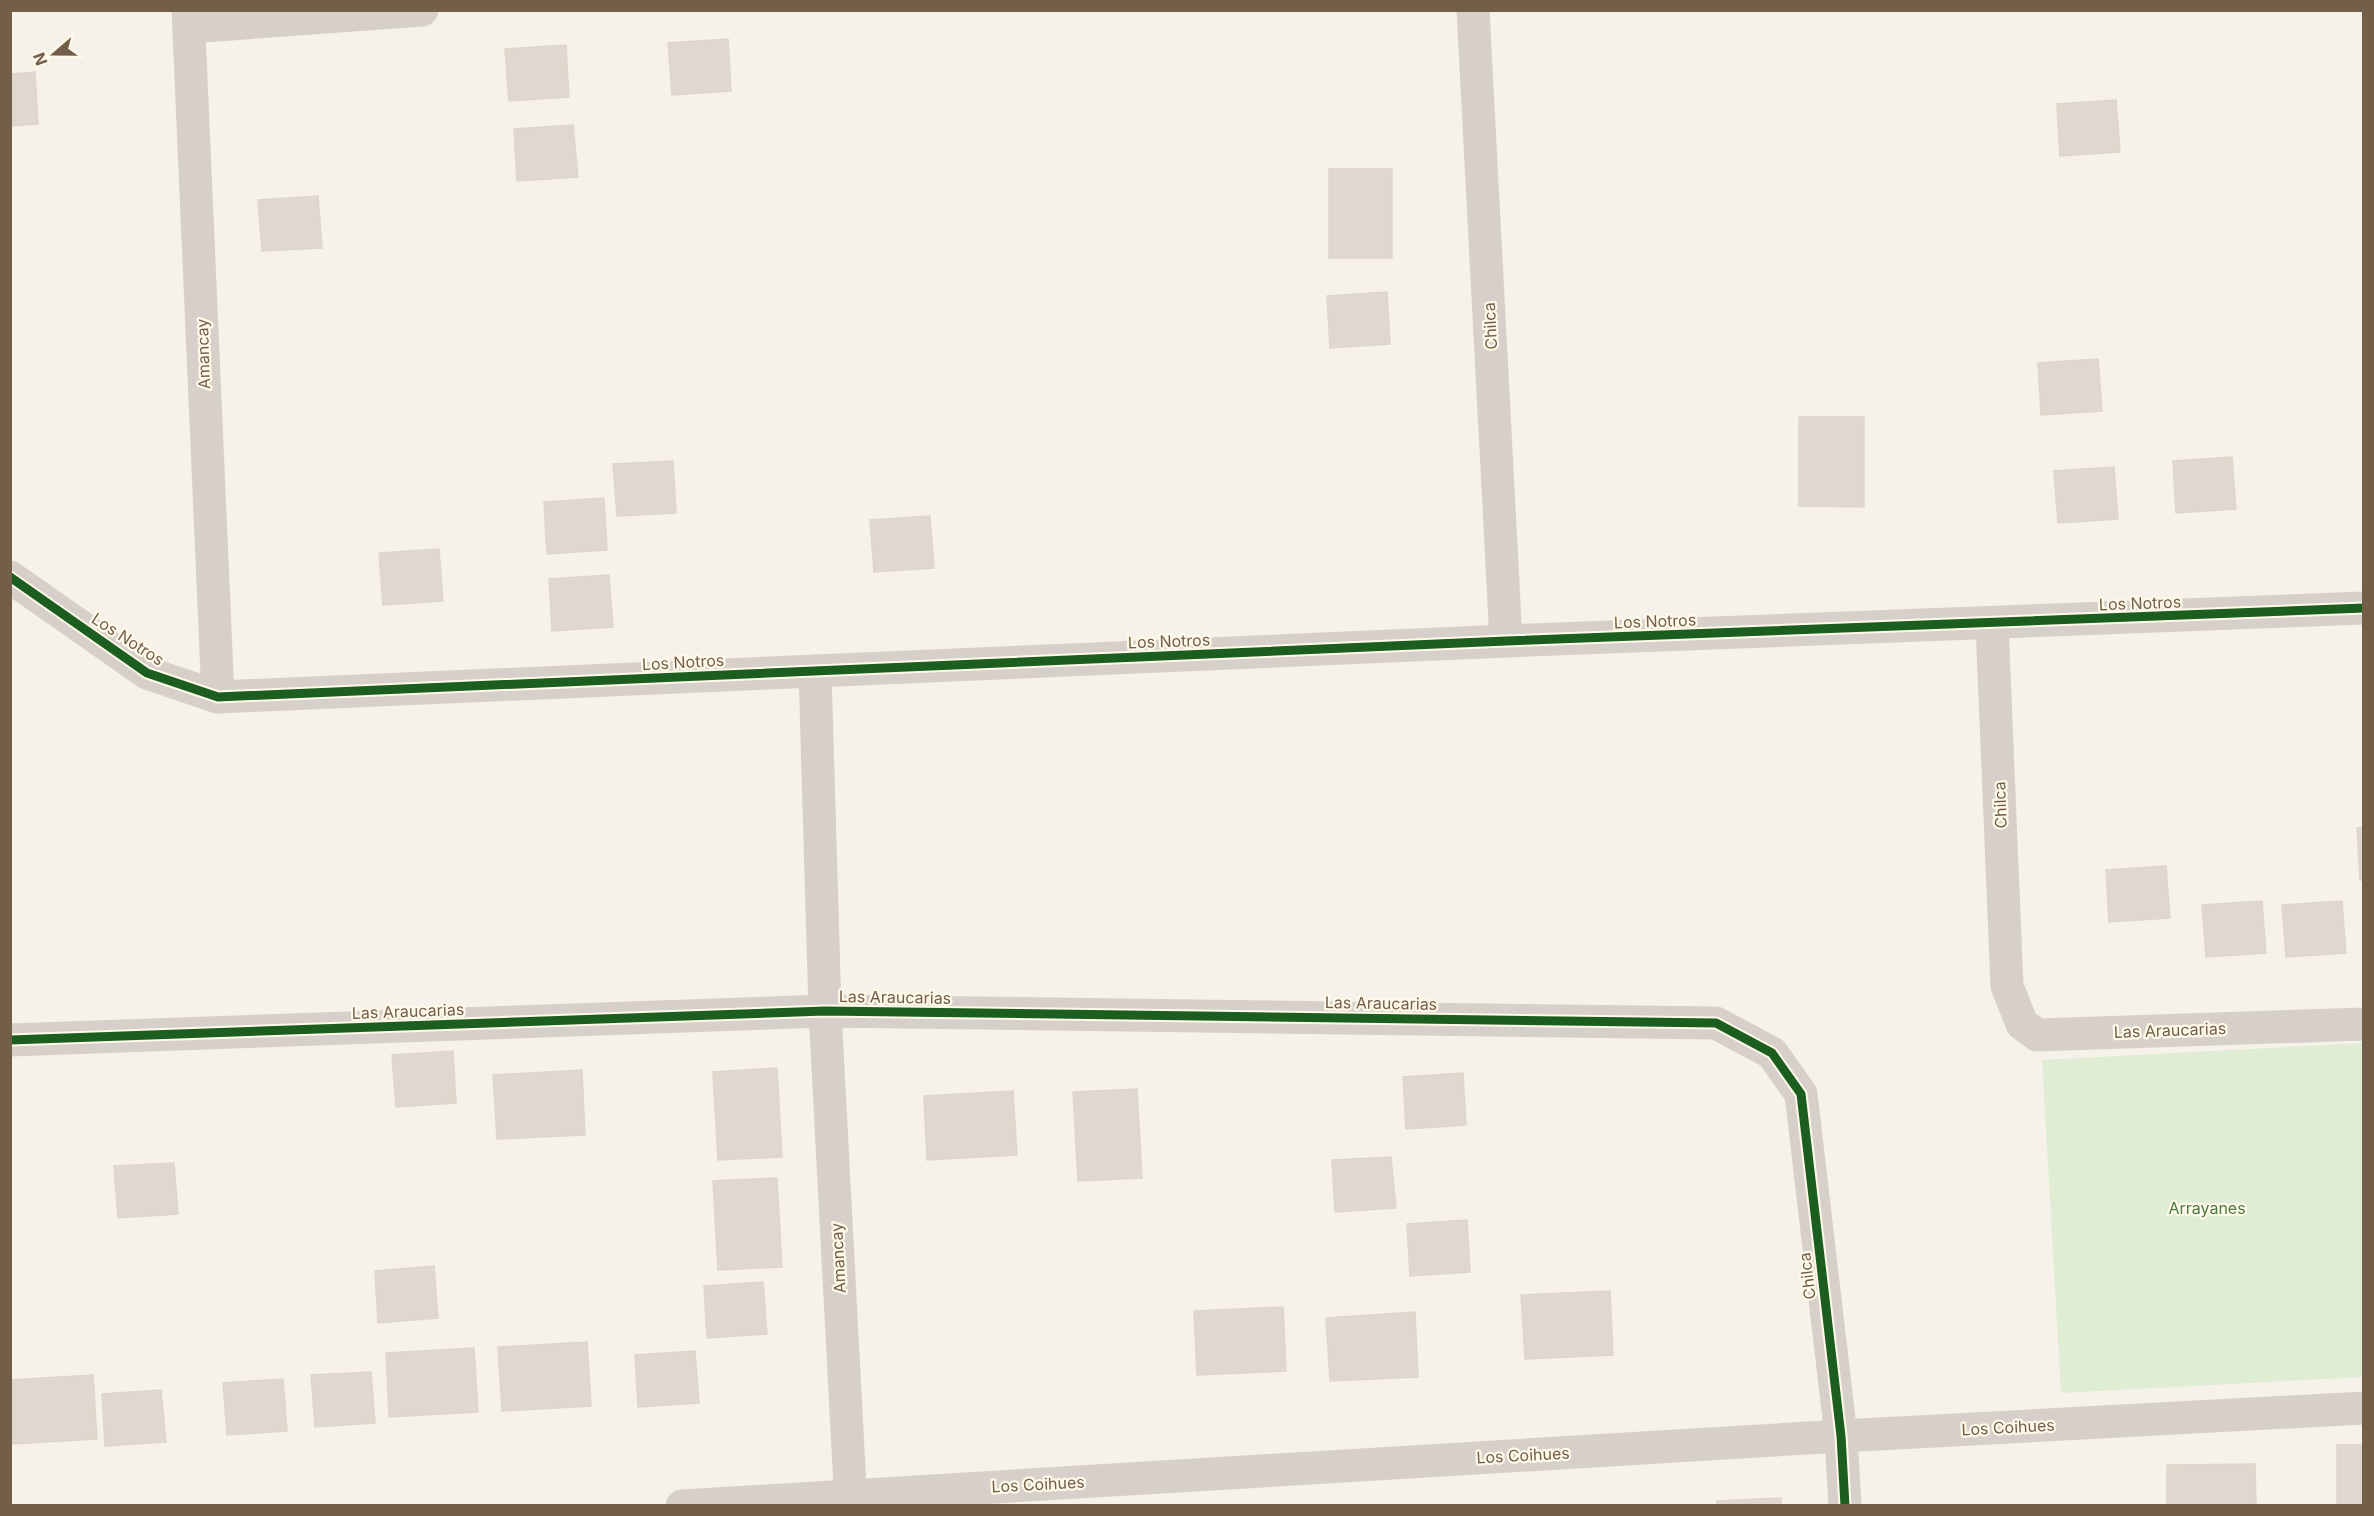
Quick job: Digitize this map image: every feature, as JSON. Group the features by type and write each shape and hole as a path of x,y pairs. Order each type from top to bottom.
{"street":[{"path":"189,19 422,10"},
{"name":"Chilca","path":"1473,10 1506,641"},
{"name":"Amancay","path":"189,19 218,698"},
{"name":"Los Notros","path":"10,577 147,673 218,698 1506,641 2364,608"},
{"name":"Chilca","path":"1992,624 2007,986"},
{"name":"Amancay","path":"815,671 825,1011 851,1500"},
{"name":"Las Araucarias","path":"2007,986 2022,1024 2037,1035 2364,1024"},
{"name":"Las Araucarias","path":"10,1040 825,1011 1716,1023 1772,1053"},
{"name":"Chilca","path":"1772,1053 1801,1094 1840,1436 1845,1506"},
{"name":"Los Coihues","path":"682,1506 851,1500 1840,1436 2364,1408"}],"green space":[{"name":"Arrayanes","path":"2363,1043 2363,1377 2061,1393 2042,1060"}],"building":[{"path":"728,39 731,91 672,95 668,43"},
{"path":"566,45 569,97 509,101 505,49"},
{"path":"35,72 38,124 10,126 10,74"},
{"path":"2116,100 2120,152 2060,156 2057,104"},
{"path":"573,125 578,177 517,181 514,129"},
{"path":"1329,169 1392,169 1392,258 1329,258"},
{"path":"318,196 322,248 262,251 258,200"},
{"path":"1387,292 1390,344 1330,348 1327,296"},
{"path":"2098,359 2102,411 2041,415 2038,363"},
{"path":"1799,417 1864,417 1864,507 1799,506"},
{"path":"2232,457 2236,509 2176,513 2173,461"},
{"path":"673,461 676,513 617,516 613,464"},
{"path":"2114,467 2118,519 2058,523 2054,471"},
{"path":"604,498 607,550 547,554 544,502"},
{"path":"930,516 934,568 874,572 870,520"},
{"path":"439,549 443,601 383,605 379,553"},
{"path":"609,575 613,627 552,631 549,579"},
{"path":"2364,827 2364,880 2360,880 2357,828"},
{"path":"2166,866 2170,918 2109,922 2106,870"},
{"path":"2262,901 2266,953 2206,957 2202,905"},
{"path":"2342,901 2346,953 2286,957 2282,905"},
{"path":"453,1051 456,1103 396,1107 392,1055"},
{"path":"777,1068 782,1157 718,1160 713,1072"},
{"path":"582,1070 585,1135 497,1139 493,1075"},
{"path":"1463,1073 1466,1125 1406,1129 1403,1077"},
{"path":"1137,1089 1142,1178 1078,1181 1073,1092"},
{"path":"1013,1091 1017,1155 927,1160 924,1096"},
{"path":"1391,1157 1396,1208 1335,1212 1332,1160"},
{"path":"174,1163 178,1214 118,1218 114,1166"},
{"path":"777,1178 782,1267 718,1270 713,1181"},
{"path":"1467,1220 1470,1272 1410,1276 1407,1224"},
{"path":"434,1266 438,1318 378,1323 375,1271"},
{"path":"763,1282 767,1334 707,1338 704,1286"},
{"path":"1610,1291 1613,1355 1525,1359 1521,1295"},
{"path":"1283,1307 1286,1371 1197,1375 1194,1311"},
{"path":"1415,1312 1418,1377 1330,1381 1326,1318"},
{"path":"587,1342 591,1406 502,1411 498,1347"},
{"path":"474,1348 478,1412 389,1417 386,1353"},
{"path":"695,1351 699,1403 638,1407 635,1355"},
{"path":"371,1372 375,1423 315,1427 311,1375"},
{"path":"93,1375 97,1439 10,1444 10,1380"},
{"path":"283,1379 287,1431 227,1435 223,1383"},
{"path":"161,1390 166,1442 105,1446 102,1394"},
{"path":"2337,1445 2364,1445 2364,1506 2337,1506"},
{"path":"2255,1464 2256,1506 2167,1506 2167,1465"},
{"path":"1781,1498 1781,1506 1717,1506 1717,1501"}],"cycle path":[{"path":"10,577 147,673 218,697 1506,641 2364,608"},
{"path":"10,1040 825,1011 1716,1023 1772,1053 1801,1094 1841,1436 1845,1506"}]}
